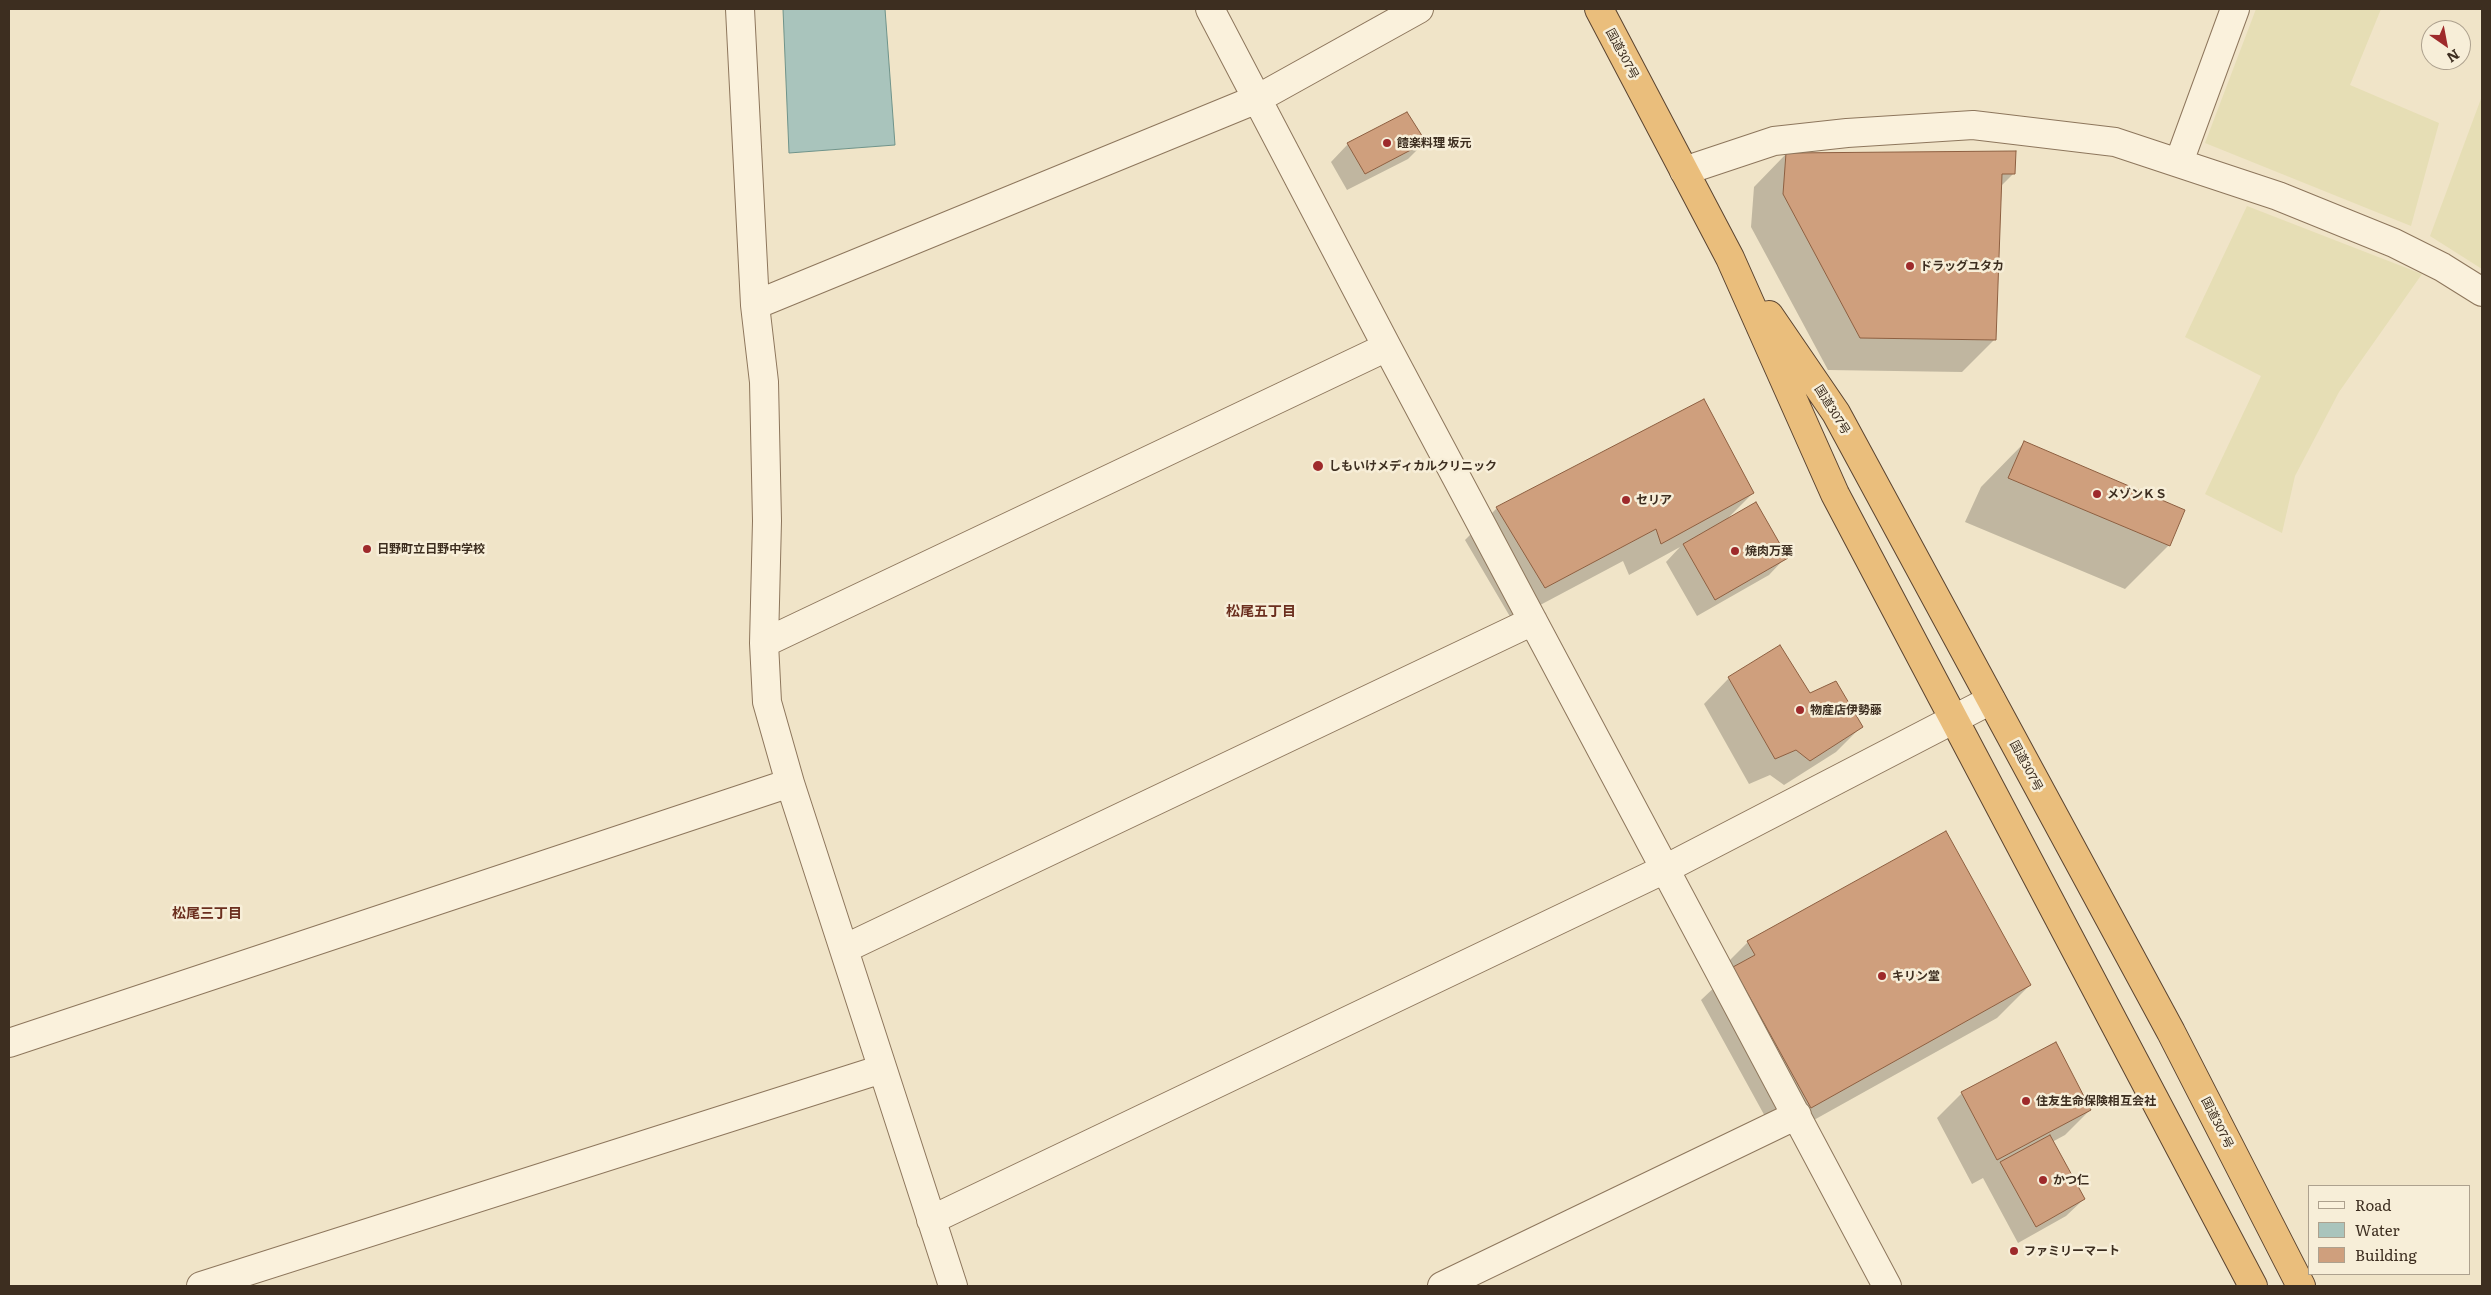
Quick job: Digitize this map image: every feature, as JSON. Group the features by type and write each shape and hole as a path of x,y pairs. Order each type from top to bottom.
{"highway":[{"name":"国道307号","path":"1599,9 1730,258 1835,494 2253,1286"},
{"name":"国道307号","path":"1730,258 1836,413 2170,1032 2301,1286"}],"street":[{"path":"740,9 755,305 764,382 768,521 764,643 767,702 790,783 953,1286"},
{"path":"1210,9 1387,347 1887,1286"},
{"path":"755,305 1257,99 1419,9"},
{"path":"2179,162 2235,9"},
{"path":"1684,171 1774,141 1847,133 1973,125 2116,142 2278,196 2394,243 2442,267 2482,292"},
{"path":"764,643 1387,347"},
{"path":"844,949 1533,621"},
{"path":"931,1220 1665,869 1991,700"},
{"path":"9,1044 790,783"},
{"path":"201,1286 882,1069"},
{"path":"1442,1286 1797,1115"}],"shaded area":[{"path":"2256,9 2381,9 2350,85 2439,123 2411,226 2205,143"},
{"path":"2482,96 2482,269 2430,236"},
{"path":"2247,206 2422,274 2339,392 2295,476 2282,533 2205,494 2261,376 2185,337"}],"water":[{"path":"783,9 885,9 895,145 789,153"}],"building":[{"name":"饐楽料理 坂元","path":"1407,112 1426,142 1365,174 1347,143"},
{"name":"ドラッグユタカ","path":"2016,151 2015,174 2002,174 1996,340 1860,338 1783,194 1786,153"},
{"name":"セリア","path":"1704,399 1754,493 1661,544 1656,529 1545,588 1496,507"},
{"name":"メゾンＫＳ","path":"2024,441 2185,510 2170,546 2008,478"},
{"name":"焼肉万葉","path":"1756,502 1788,558 1715,600 1683,544"},
{"name":"物産店伊勢藤","path":"1780,645 1810,693 1836,681 1863,727 1810,761 1796,750 1775,759 1728,677"},
{"name":"キリン堂","path":"1946,831 2031,985 1811,1108 1733,967 1755,955 1747,941"},
{"name":"住友生命保険相互会社","path":"2056,1042 2091,1110 1997,1160 1961,1092"},
{"name":"かつ仁","path":"2050,1135 2085,1199 2036,1227 2000,1162"}],"place":[{"name":"饐楽料理 坂元","path":"1387,143"},
{"name":"ドラッグユタカ","path":"1910,266"},
{"name":"しもいけメディカルクリニック","path":"1318,466"},
{"name":"メゾンＫＳ","path":"2097,494"},
{"name":"セリア","path":"1626,500"},
{"name":"日野町立日野中学校","path":"367,549"},
{"name":"焼肉万葉","path":"1735,551"},
{"name":"物産店伊勢藤","path":"1800,710"},
{"name":"キリン堂","path":"1882,976"},
{"name":"住友生命保険相互会社","path":"2026,1101"},
{"name":"かつ仁","path":"2043,1180"},
{"name":"ファミリーマート","path":"2014,1251"}],"district":[{"name":"松尾五丁目","path":"1261,612"},
{"name":"松尾三丁目","path":"207,914"}]}
